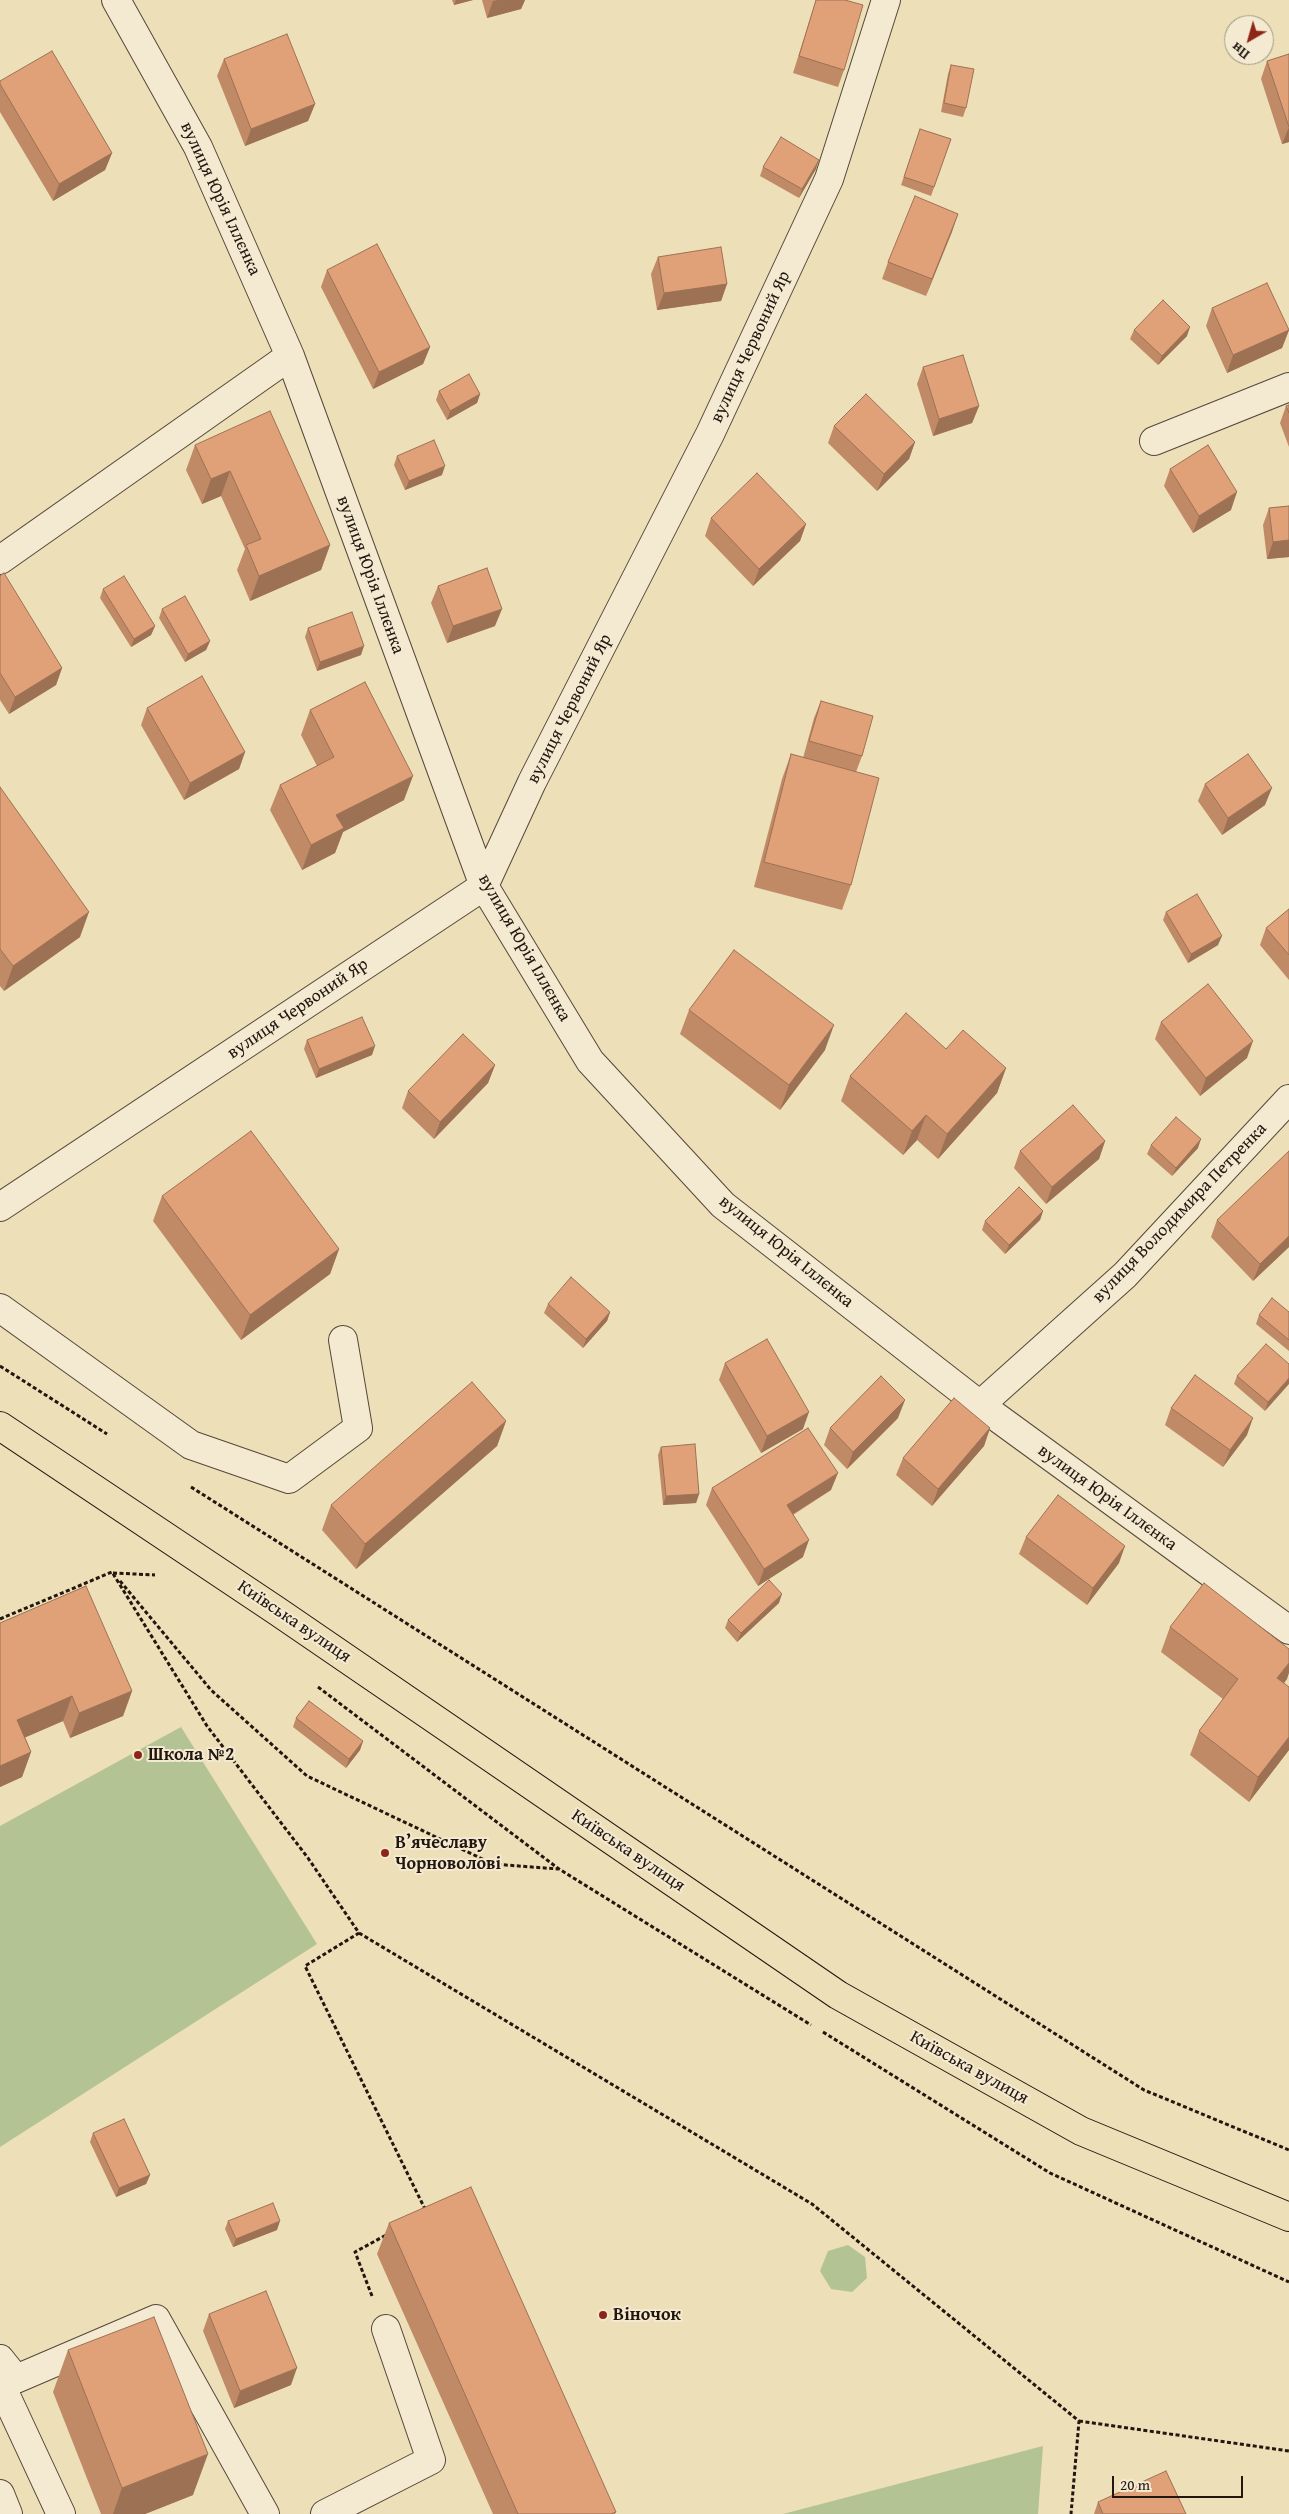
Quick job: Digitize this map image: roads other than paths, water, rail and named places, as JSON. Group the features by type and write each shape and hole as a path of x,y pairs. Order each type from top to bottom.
{"main road":[{"name":"Київська вулиця","path":"0,1426 278,1611 838,1995 1081,2131 1289,2218"}],"street":[{"name":"вулиця Юрія Іллєнка","path":"116,0 198,147 290,356 484,886 590,1061 723,1205 980,1405 1289,1630"},
{"name":"вулиця Червоний Яр","path":"0,1207 484,886 532,782 710,434 830,180 886,0"},
{"path":"0,560 290,356"},
{"path":"1154,441 1289,387"},
{"name":"вулиця Володимира Петренка","path":"980,1405 1125,1275 1289,1099"},
{"path":"0,1308 191,1445 289,1479 358,1428 343,1340"},
{"path":"0,2359 16,2379 156,2319 265,2514"},
{"path":"325,2514 431,2460 386,2329"},
{"path":"0,2383 61,2514"},
{"path":"0,2494 8,2514"}],"place":[{"name":"Школа №2","path":"138,1755"},
{"name":"В’ячеславу Чорноволові","path":"385,1853"},
{"name":"Віночок","path":"603,2315"}]}
